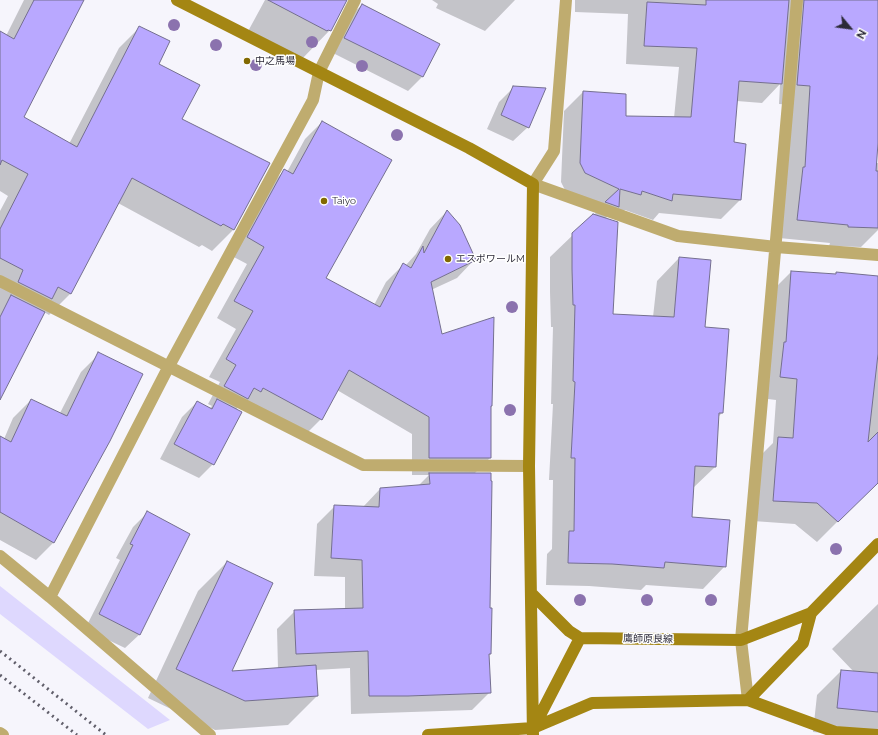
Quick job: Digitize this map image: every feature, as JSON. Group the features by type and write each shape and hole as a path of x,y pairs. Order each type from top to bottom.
{"street":[{"path":"177,0 485,156 533,184 678,236 776,247 878,255"},
{"path":"50,597 169,366 313,100 319,72 355,0"},
{"path":"533,732 529,466 533,184 554,151 566,0"},
{"path":"748,700 741,640 798,0"},
{"path":"0,281 363,464 529,466"},
{"name":"鷹師原良線","path":"580,638 741,640 812,613 878,544"},
{"path":"0,556 50,597 210,735"},
{"path":"531,593 569,630 580,638 533,732"},
{"name":"鷹師原良線","path":"748,700 803,643 812,613"},
{"path":"428,735 533,732 592,703 748,700 835,732 878,735"}],"shaded area":[{"path":"0,586 170,720 148,729 0,614"}],"building":[{"path":"34,0 84,0 24,117 77,147 139,26 170,41 159,64 200,85 182,119 270,163 234,230 223,224 221,226 132,178 71,294 58,287 52,299 18,282 23,270 0,258 0,229 28,174 2,160 0,165 0,31 14,39"},
{"path":"268,0 347,0 331,31 327,31"},
{"path":"706,0 789,0 782,84 739,81 734,142 746,144 741,200 673,194 672,201 642,191 641,195 620,189 619,207 605,202 619,189 585,173 580,163 583,91 626,94 626,116 691,117 697,48 644,46 647,2 706,5"},
{"path":"804,0 878,0 878,143 876,171 878,171 878,228 848,227 848,225 797,220 803,167 805,167 810,86 797,85"},
{"path":"362,4 440,44 423,77 344,38"},
{"path":"513,86 546,88 529,128 501,115"},
{"path":"322,121 392,160 326,278 380,307 403,263 411,268 423,246 424,253 447,210 460,225 476,260 431,282 442,334 494,317 491,458 429,458 429,417 349,370 322,420 263,388 261,392 254,388 248,399 224,386 236,365 226,359 253,311 234,301 264,247 247,237 284,169 293,174"},
{"path":"593,214 618,222 613,314 674,317 679,257 711,260 705,327 729,329 723,413 719,413 716,467 695,466 692,517 730,520 726,567 665,562 664,568 612,564 568,563 569,531 574,531 575,458 571,458 575,382 573,381 575,305 573,305 572,233"},
{"path":"791,271 836,274 836,272 878,276 878,354 868,442 878,432 878,483 838,522 817,503 773,501 778,437 793,438 797,379 780,377 784,342 786,342"},
{"path":"11,295 45,312 0,400 0,317"},
{"path":"98,352 143,374 110,441 54,543 0,512 0,436 11,442 31,399 67,416"},
{"path":"217,399 242,412 214,465 174,444 197,401 212,409"},
{"path":"429,473 491,473 490,608 492,608 491,654 489,654 491,693 369,696 368,651 296,654 294,610 363,608 362,560 331,558 334,505 379,507 380,488 430,484"},
{"path":"147,511 190,534 140,635 99,614 133,545 130,544"},
{"path":"227,561 273,583 232,671 316,665 318,696 245,701 176,669"},
{"path":"841,670 878,673 878,712 837,708"}],"railway":[{"path":"0,651 106,735"},
{"path":"0,675 77,735"}],"place":[{"name":"中之馬場","path":"247,61"},
{"name":"Taiyo","path":"324,201"},
{"name":"エスポワールM","path":"448,259"}]}
